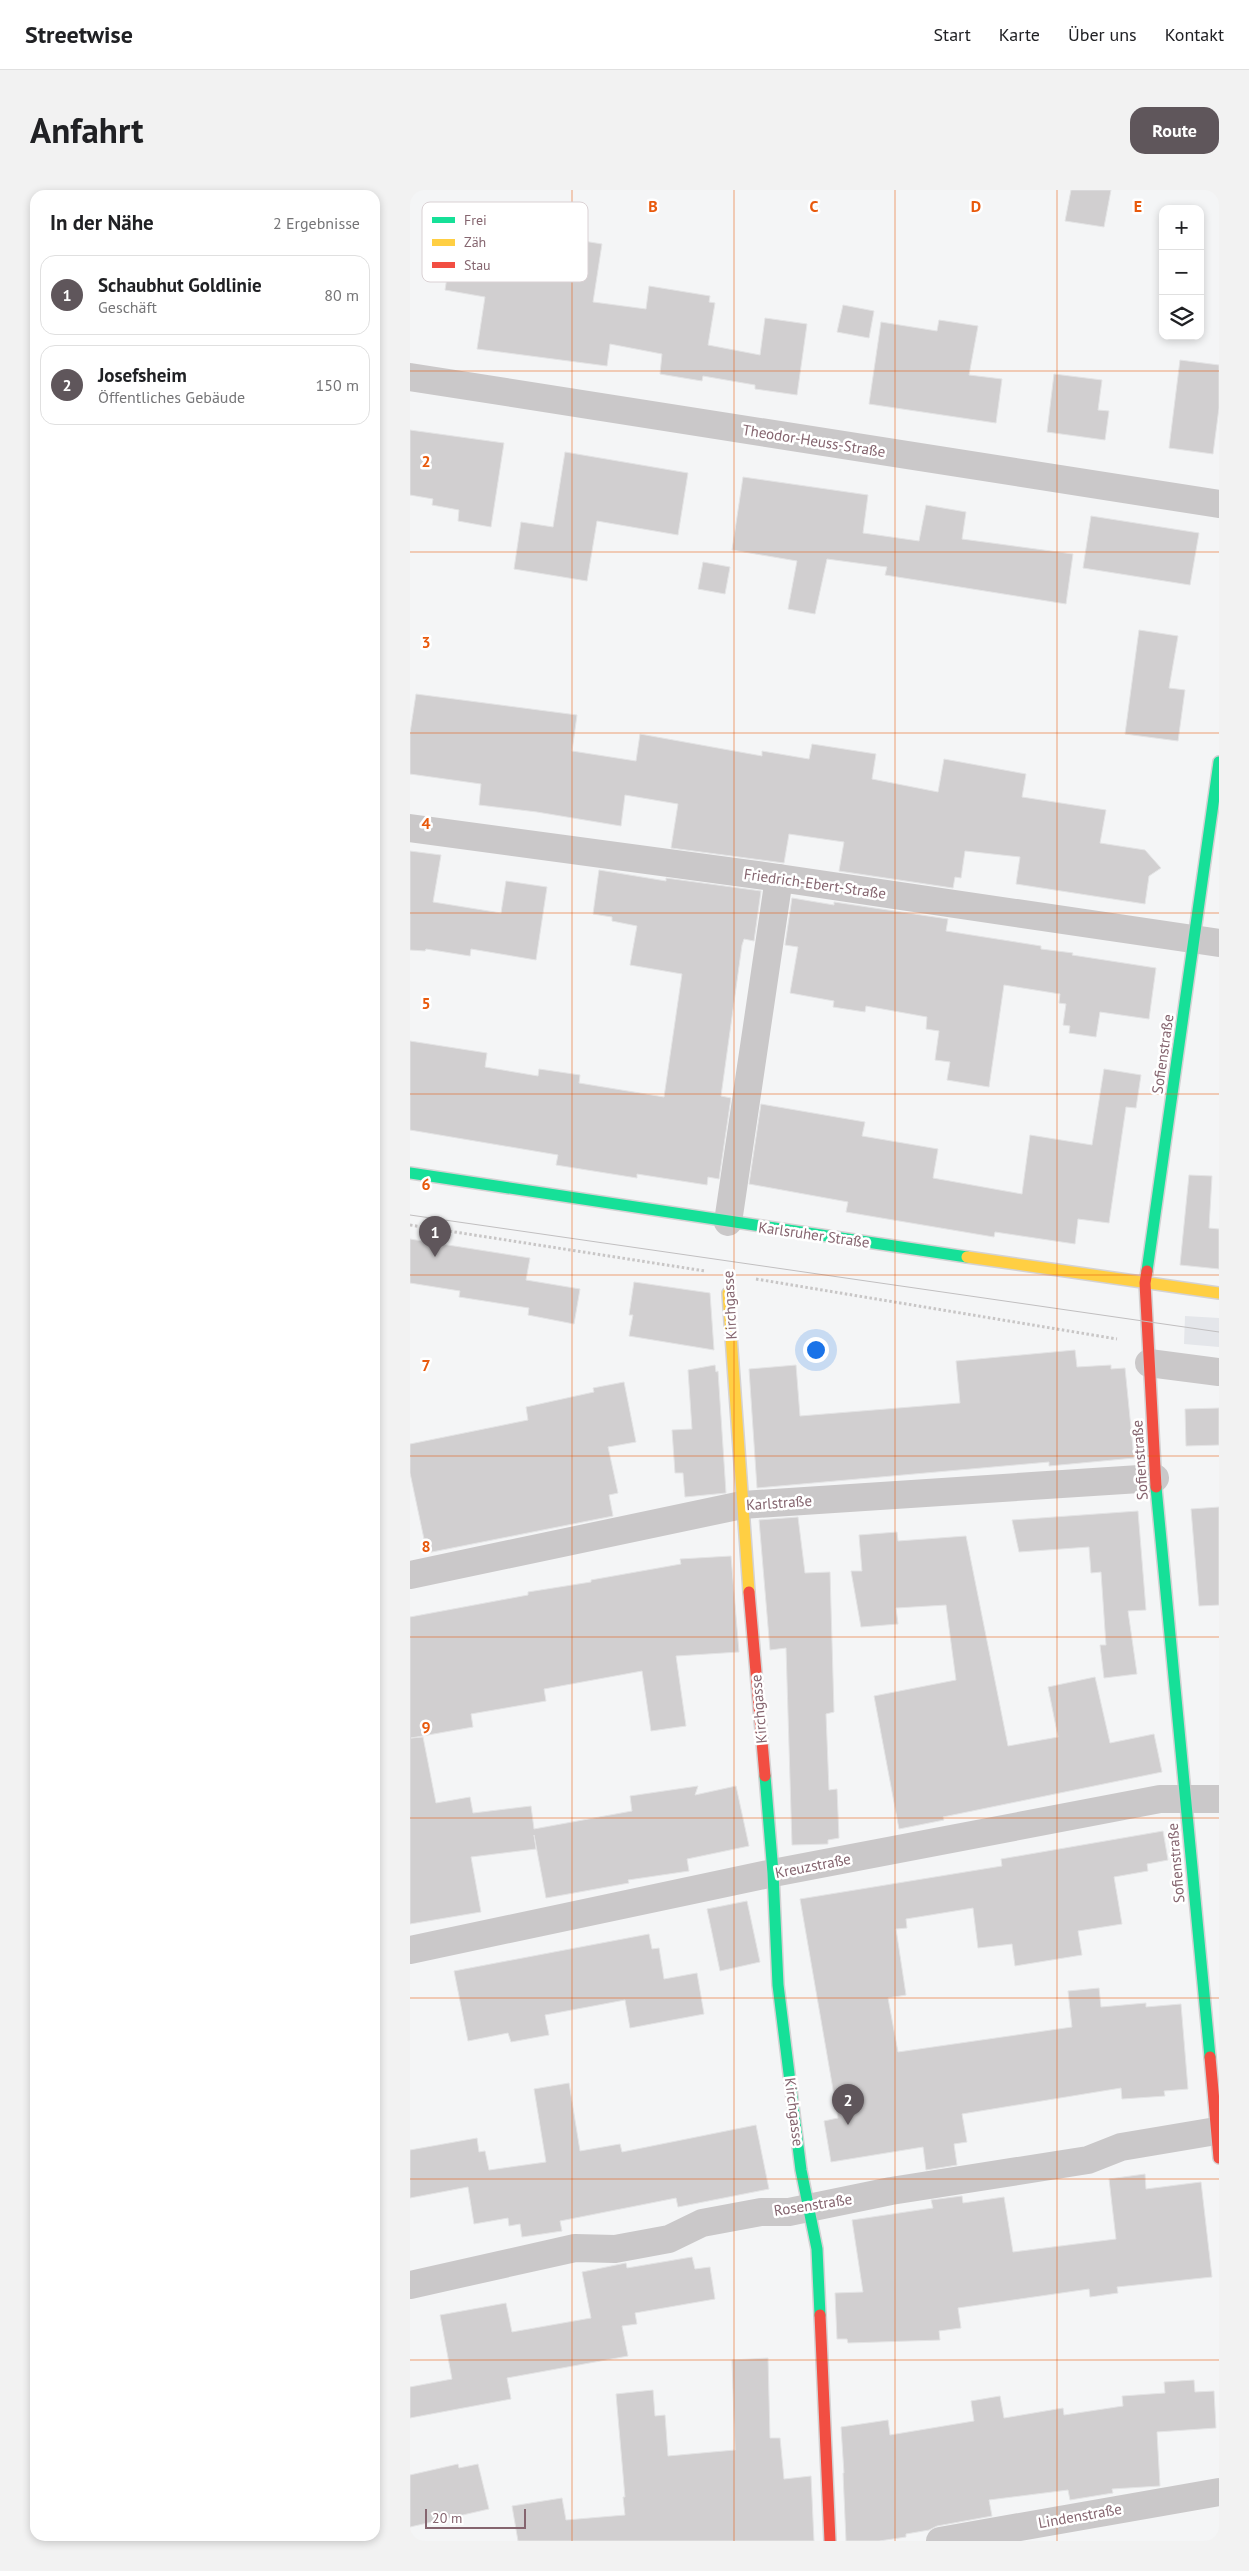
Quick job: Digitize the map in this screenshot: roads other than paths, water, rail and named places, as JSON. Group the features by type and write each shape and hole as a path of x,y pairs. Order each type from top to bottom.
{"street":[{"name":"Theodor-Heuss-Straße","path":"410,377 1219,504"},
{"name":"Sofienstraße","path":"1219,762 1207,942 1145,1283 1155,1478 1218,2131 1219,2158"},
{"name":"Friedrich-Ebert-Straße","path":"410,828 779,878 1207,942"},
{"path":"728,1222 779,878"},
{"name":"Karlsruher Straße","path":"410,1173 728,1222 1219,1293"},
{"name":"Kirchgasse","path":"728,1293 742,1505 773,1873 778,1985 808,2208 817,2249 830,2541"},
{"path":"1148,1354 1219,1372"},
{"name":"Karlstraße","path":"410,1574 742,1505 1155,1478"},
{"name":"Kreuzstraße","path":"410,1950 773,1873 1160,1799 1219,1799"},
{"name":"Rosenstraße","path":"410,2284 575,2248 615,2250 669,2239 702,2224 761,2212 789,2212 892,2191 1088,2160 1121,2147 1218,2131"},
{"name":"Lindenstraße","path":"940,2541 1219,2492"}],"tram line":[{"path":"410,1215 1219,1332"}],"place":[{"name":"Schaubhut Goldlinie","path":"435,1257"},
{"name":"Josefsheim","path":"848,2125"}]}
